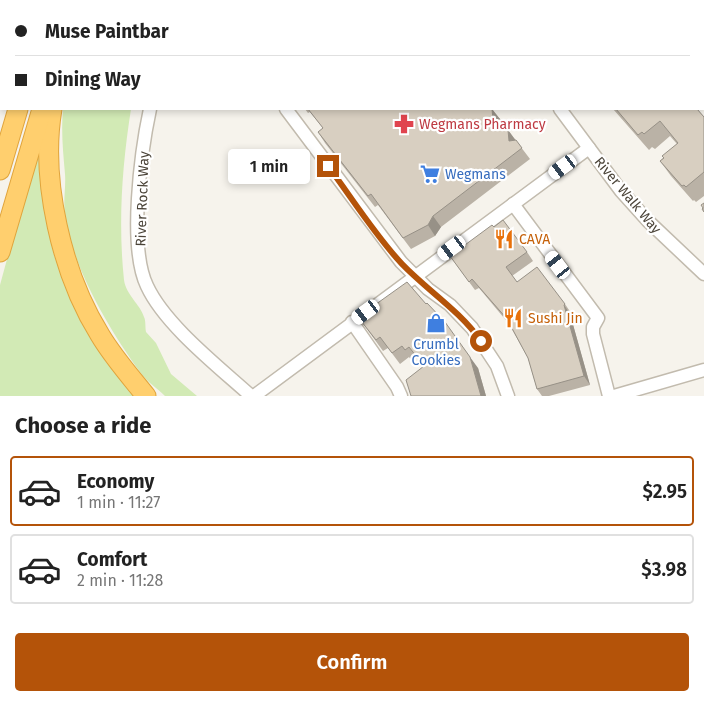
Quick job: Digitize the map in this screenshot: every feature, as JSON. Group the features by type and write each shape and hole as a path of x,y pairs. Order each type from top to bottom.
{"highway":[{"path":"0,170 18,110"},
{"path":"0,252 42,110"},
{"path":"52,110 49,136 51,174 55,213 65,253 77,288 100,335 116,359 146,396"}],"street":[{"name":"River Rock Way","path":"150,110 141,167 139,206 139,244 144,278 152,296 183,334 252,396"},
{"path":"287,110 394,254 428,289 450,305 472,328 497,366 508,396"},
{"name":"River Walk Way","path":"561,110 648,222 704,274"},
{"path":"252,396 589,148"},
{"path":"513,204 598,318 593,327 593,334 609,396"},
{"path":"352,322 397,387 401,396"},
{"path":"614,396 704,370"}],"green space":[{"path":"63,110 131,110 125,152 121,216 125,285 142,312 146,332 156,343 171,374 197,396 165,396 146,379 116,337 94,298 76,256 65,215"},
{"path":"43,127 48,219 54,255 81,322 106,362 135,396 0,396 0,285"}],"building":[{"name":"Wegmans","path":"309,110 492,110 493,120 500,119 501,130 508,130 509,141 516,140 522,148 433,216 428,225 403,238 371,194 368,196 318,132 323,128"},
{"path":"617,110 698,110 704,117 704,172 686,187 682,186 660,161 664,158 662,156 678,143 660,121 644,134 642,132 638,135"},
{"path":"503,220 527,252 506,267 517,282 537,267 565,304 584,376 537,389 528,358 507,319 472,279 469,282 450,256 492,225 494,227"},
{"path":"407,282 445,322 470,357 481,396 411,396 406,380 424,366 409,347 405,350 402,346 392,353 380,337 376,340 358,317"}],"place":[{"name":"Wegmans Pharmacy","path":"404,124"},
{"name":"Wegmans","path":"430,174"},
{"name":"CAVA","path":"504,239"},
{"name":"Sushi Jin","path":"513,318"},
{"name":"Crumbl Cookies","path":"436,323"}],"route":[{"path":"328,166 394,254 428,289 450,305 472,328 481,341"}]}
